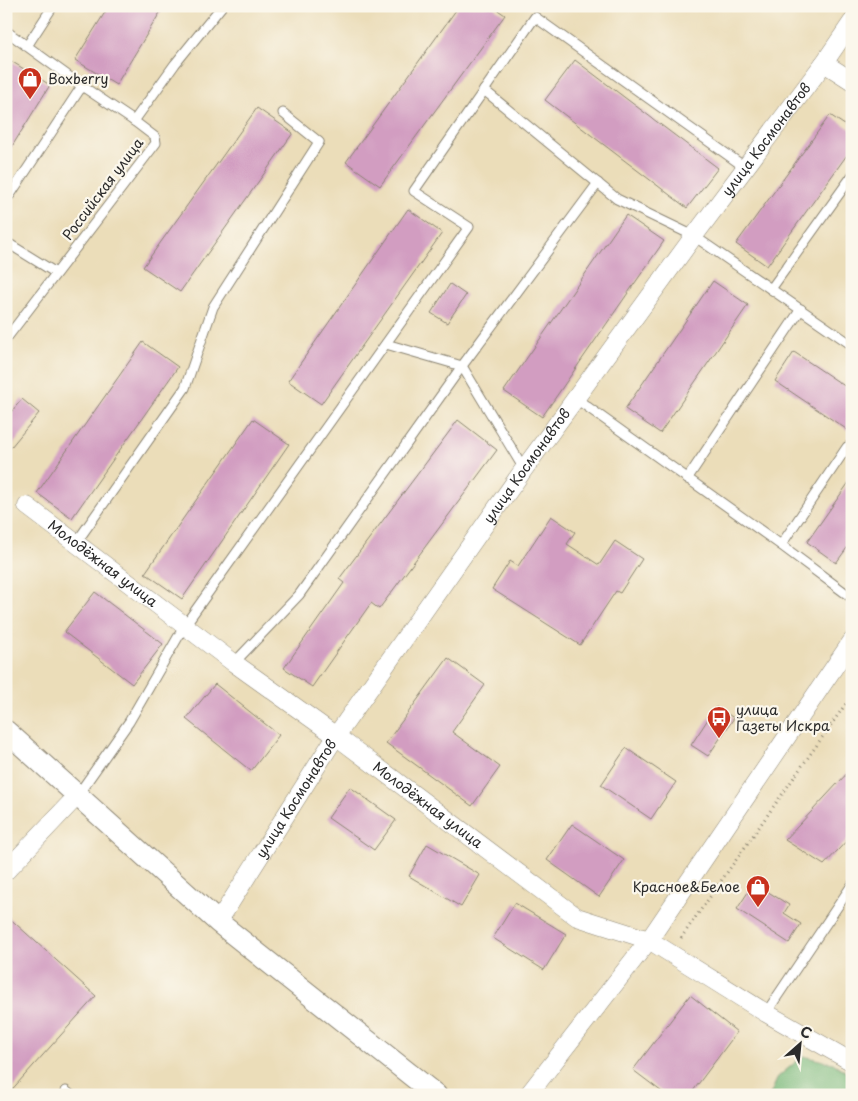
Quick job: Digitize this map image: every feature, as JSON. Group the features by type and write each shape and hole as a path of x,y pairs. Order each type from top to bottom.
{"street":[{"name":"улица Космонавтов","path":"218,922 336,736 524,469 694,236 824,64 852,22"},
{"path":"824,64 852,81"},
{"name":"Молодёжная улица","path":"27,506 234,663 336,736 577,917 649,940 766,1013 852,1062"},
{"path":"528,1095 649,940 852,641"},
{"path":"6,731 218,922 436,1095"},
{"path":"6,871 77,796"}],"lane":[{"path":"27,46 53,6"},
{"path":"134,120 175,64 222,6"},
{"path":"77,796 129,722 185,625 469,228 414,191 535,18 746,168"},
{"name":"Российская улица","path":"6,339 156,143 155,137 134,120 82,86 7,32"},
{"path":"6,195 10,195 82,86"},
{"path":"484,90 617,199 694,236 852,345"},
{"path":"76,543 185,388 212,307 320,142 283,113"},
{"path":"771,289 852,176"},
{"path":"234,663 299,595 462,366 598,183"},
{"path":"6,242 56,273"},
{"path":"687,479 800,309"},
{"path":"386,344 462,366 524,469"},
{"path":"576,398 687,479 781,544 852,598"},
{"path":"781,544 847,447"},
{"path":"766,1013 852,885"}],"path":[{"path":"670,953 852,695"}],"green space":[{"path":"803,1056 833,1063 852,1076 852,1095 770,1095 778,1077"}],"building":[{"path":"109,6 164,6 116,85 75,60"},
{"path":"459,6 492,6 505,15 380,186 346,162"},
{"path":"6,58 50,85 6,156"},
{"path":"575,60 718,168 687,208 545,100"},
{"path":"257,108 293,133 180,292 143,267"},
{"path":"830,115 852,130 852,148 767,266 736,244"},
{"path":"408,209 442,233 321,404 288,381"},
{"path":"626,215 664,241 542,417 504,391"},
{"path":"713,281 748,305 660,433 625,409"},
{"path":"450,284 466,295 447,323 431,313"},
{"path":"143,342 178,367 72,518 37,493"},
{"path":"794,352 852,391 852,433 775,381"},
{"path":"22,399 39,413 6,453 6,418"},
{"path":"253,419 289,444 182,599 145,573"},
{"path":"458,420 497,450 379,609 371,603 312,687 284,668 344,583 339,579"},
{"path":"852,478 852,541 836,563 807,542"},
{"path":"551,516 575,532 567,544 599,565 615,541 642,559 620,593 616,591 580,645 492,589 510,561 518,566"},
{"path":"95,592 163,644 132,684 64,632"},
{"path":"448,658 485,685 452,732 500,767 472,806 386,743"},
{"path":"215,684 279,735 251,771 186,719"},
{"path":"716,707 734,718 708,756 691,745"},
{"path":"626,748 676,782 651,819 601,785"},
{"path":"852,768 852,835 824,865 785,840"},
{"path":"350,787 396,820 374,850 328,818"},
{"path":"572,824 624,860 599,897 547,860"},
{"path":"427,844 480,875 461,907 409,876"},
{"path":"754,883 789,905 784,913 801,924 789,943 737,909"},
{"path":"515,903 566,934 544,970 493,938"},
{"path":"6,915 96,996 7,1095 6,1095"},
{"path":"690,995 737,1032 690,1095 666,1095 633,1070"}],"place":[{"name":"Boxberry","path":"30,100"},
{"name":"улица Газеты Искра","path":"719,739"},
{"name":"Красное&Белое","path":"758,908"}]}
